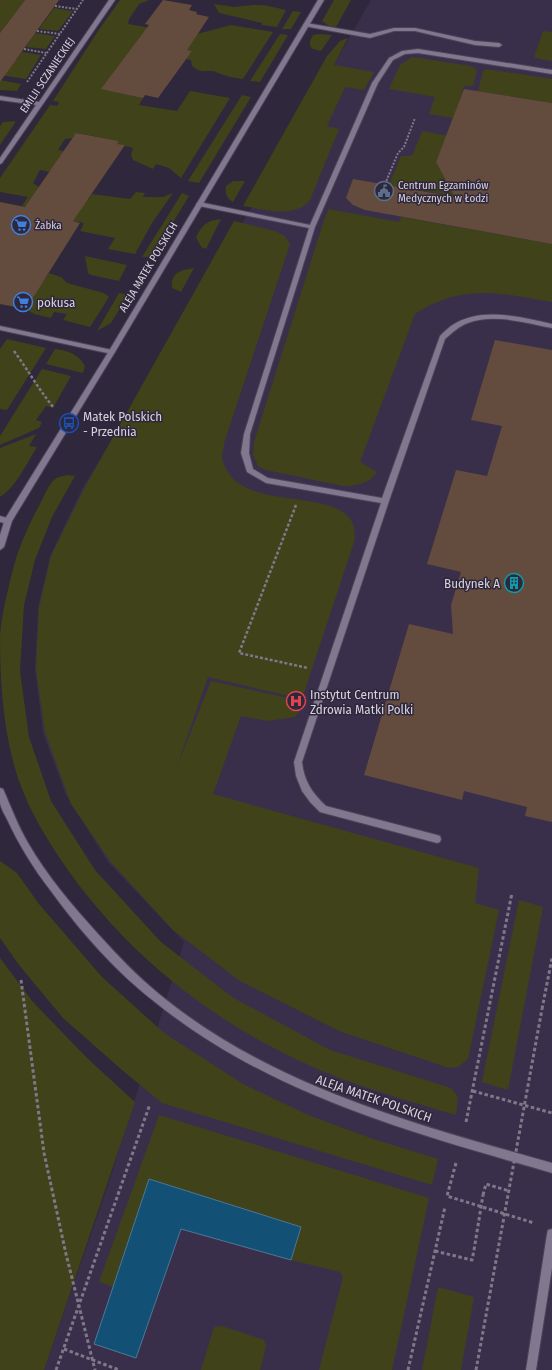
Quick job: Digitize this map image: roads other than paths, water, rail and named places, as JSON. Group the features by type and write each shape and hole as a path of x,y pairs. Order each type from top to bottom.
{"street":[{"name":"EMILII SCZANIECKIEJ","path":"0,162 112,0"},
{"name":"ALEJA MATEK POLSKICH","path":"0,547 8,521 112,352 321,0"},
{"path":"306,25 370,36 385,31 402,28 443,34 468,42 499,45"},
{"path":"385,501 266,480 250,470 244,453 247,434 312,227 375,83 391,59 404,52 418,51 552,72"},
{"path":"0,98 40,104"},
{"path":"199,204 312,227"},
{"path":"437,839 323,809 311,799 299,775 298,762 385,501 442,338 453,326 464,321 487,316 512,318 552,326"},
{"path":"0,328 112,352"},
{"path":"0,518 8,521"},
{"name":"ALEJA MATEK POLSKICH","path":"0,792 2,808 31,856 63,902 114,960 167,1007 218,1043 269,1071 324,1096 375,1115 552,1168"},
{"path":"531,1370 552,1234"}],"water":[{"path":"149,1179 301,1227 291,1260 181,1229 136,1358 94,1344"}],"place":[{"name":"Centrum Egzaminów Medycznych w Łodzi","path":"384,191"},
{"name":"Żabka","path":"21,225"},
{"name":"pokusa","path":"23,302"},
{"name":"Matek Polskich - Przednia","path":"69,423"},
{"name":"Budynek A","path":"514,583"},
{"name":"Instytut Centrum Zdrowia Matki Polki","path":"296,701"}]}
